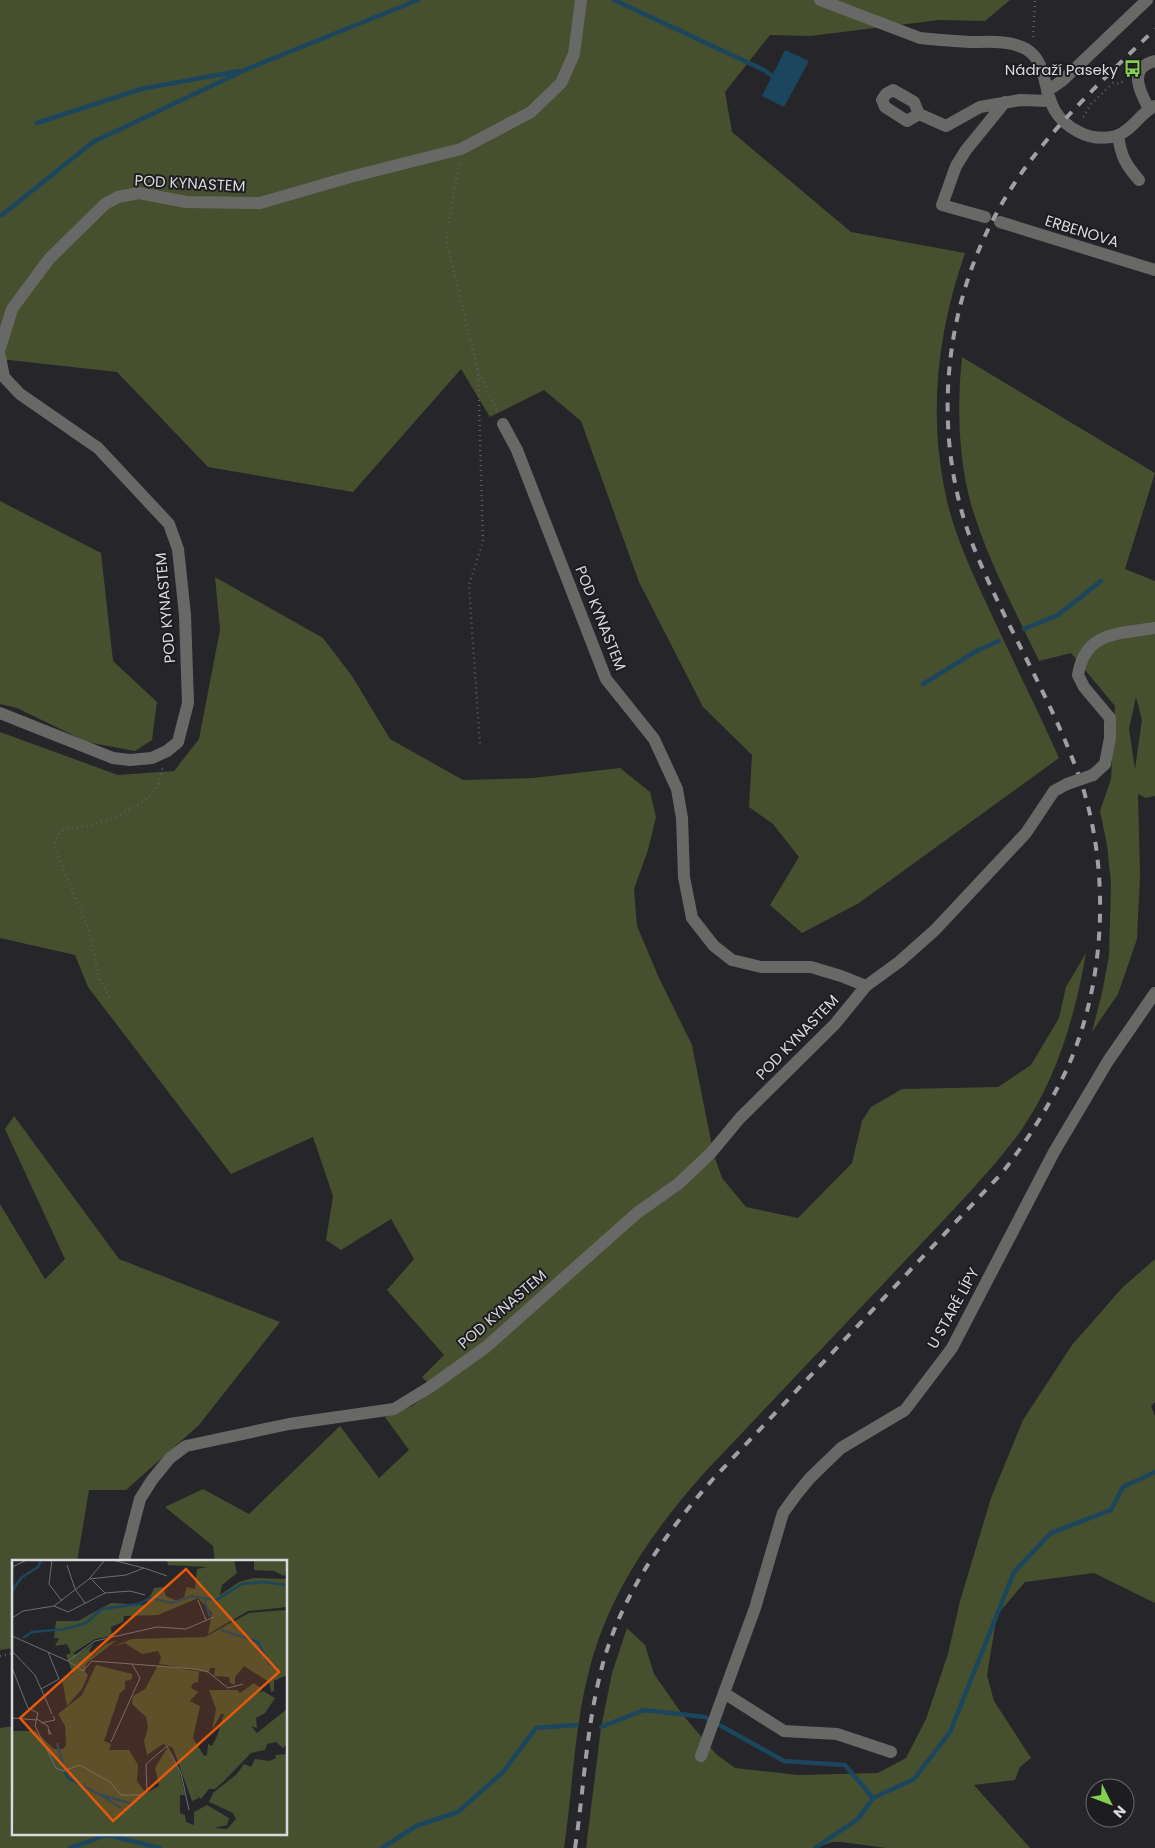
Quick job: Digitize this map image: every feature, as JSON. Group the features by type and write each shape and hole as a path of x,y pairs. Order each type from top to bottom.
{"street":[{"name":"POD KYNASTEM","path":"0,348 12,309 49,259 105,204 118,197 139,193 186,202 260,203 350,177 461,149 531,112 561,83 574,54 581,0"},
{"path":"820,0 920,38 1014,44 1032,53 1040,66 1053,110 1062,121 1080,133 1106,138 1118,135 1129,128 1152,108 1138,86 1138,78 1139,72 1145,65 1155,61"},
{"path":"919,114 946,126 980,107 1048,96 1146,0"},
{"path":"985,217 942,205 956,166 966,150 1005,102"},
{"path":"1118,135 1120,152 1124,161 1139,180"},
{"name":"ERBENOVA","path":"1000,222 1155,270"},
{"name":"POD KYNASTEM","path":"0,356 4,376 20,394 98,448 169,524 178,550 185,615 188,703 178,742 167,751"},
{"name":"POD KYNASTEM","path":"503,424 517,450 606,679 654,740 677,789 682,818 684,877 692,918 714,946 732,960 761,967 811,967 866,986"},
{"name":"POD KYNASTEM","path":"124,1556 140,1499 152,1480 170,1458 186,1446 289,1424 394,1409 486,1347 637,1213 678,1184 710,1154 740,1118 835,1024 866,986 899,962 935,930 1026,833 1054,791 1067,784 1093,775 1105,764 1110,738 1110,718 1084,687 1078,675 1082,658 1096,642 1111,636 1155,628"},
{"path":"0,713 112,758 130,760 152,758 167,751"},
{"name":"U STARÉ LÍPY","path":"702,1756 755,1608 784,1513 806,1484 841,1448 905,1410 952,1348 1054,1152 1108,1061 1155,993"},
{"path":"724,1693 784,1731 837,1734 892,1752"}],"path":[{"path":"1032,53 1035,0"},
{"path":"1080,133 1083,117 1091,104 1113,83 1120,84 1129,75"},
{"path":"461,149 446,240 478,370 503,424"},
{"path":"478,370 483,542 469,585 480,746"},
{"path":"110,997 100,981 88,927 54,846 55,839 59,833 67,828 81,827 116,817 137,806 159,783 167,751"}],"green space":[{"path":"0,0 1010,0 985,21 939,20 810,36 770,35 725,92 732,132 851,232 965,253 947,316 941,348 937,412 942,476 953,524 964,553 1059,758 859,903 802,933 770,905 799,857 773,824 749,807 752,755 703,707 639,582 581,421 544,390 490,417 461,369 353,492 208,467 117,372 0,359"},
{"path":"962,357 1155,473 1125,569 1155,581 1155,796 1146,798 1138,794 1140,876 1137,939 1118,994 1092,1032 1109,956 1111,883 1107,845 1100,811 1111,779 1115,706 1071,653 1039,661 1002,584 985,545 971,504 963,468 959,412","holes":["1136,697 1142,720 1135,769 1129,729"]},
{"path":"0,501 101,553 113,661 157,702 152,740 135,751 87,742 17,708 0,704"},
{"path":"215,577 323,638 352,676 390,739 463,780 533,778 620,768 650,792 656,817 648,850 634,889 637,926 659,978 692,1045 712,1146 676,1180 481,1344 428,1383 422,1377 444,1355 387,1290 414,1259 391,1219 341,1250 326,1240 333,1196 313,1137 231,1174 88,987 75,955 0,938 0,732 118,775 174,771 199,739 220,630"},
{"path":"1086,953 1082,977 1063,1046 1044,1091 1020,1132 955,1208 705,1472 651,1539 622,1587 599,1639 585,1689 577,1734 564,1848 0,1848 0,1728 12,1726 12,1836 288,1836 288,1560 215,1560 213,1546 165,1507 203,1489 249,1514 340,1426 379,1478 409,1450 385,1417 412,1406 451,1377 638,1218 715,1158 722,1178 746,1207 798,1218 852,1163 862,1121 871,1107 902,1089 998,1087 1031,1065 1059,1018 1066,987"},
{"path":"14,1116 119,1259 280,1322 199,1425 126,1490 89,1490 77,1560 12,1560 12,1648 0,1650 0,1204 45,1279 65,1259 5,1129"},
{"path":"1155,1259 1155,1402 1151,1406 1155,1416 1155,1603 1094,1573 1025,1582 997,1615 987,1675 994,1701 1031,1758 1020,1767 1015,1780 974,1785 1030,1848 886,1848 832,1842 816,1848 586,1848 601,1728 612,1673 627,1628 645,1645 654,1674 682,1714 716,1754 735,1768 799,1775 878,1773 906,1758 926,1719 948,1654 960,1601 991,1498 1023,1420 1072,1345 1122,1288"}],"water":[{"path":"785,50 809,61 784,107 762,96"}],"waterway":[{"path":"2,215 93,142 247,69 418,0"},
{"path":"614,0 764,70 775,78"},
{"path":"37,123 141,89 239,71"},
{"path":"1024,629 1058,615 1101,581"},
{"path":"923,684 978,650 999,641"},
{"path":"815,1848 858,1819 873,1798 914,1779 950,1732 1014,1572 1051,1533 1111,1510 1123,1487 1155,1472"},
{"path":"601,1727 644,1710 705,1717 784,1761 845,1765 873,1798"},
{"path":"382,1848 416,1826 458,1812 503,1772 536,1728 577,1725"},
{"path":"70,1848 104,1836"},
{"path":"111,1836 160,1848"}],"railway":[{"path":"575,1848 592,1715 601,1671 619,1618 645,1569 677,1522 713,1479 1002,1173 1020,1149 1052,1098 1066,1071 1079,1037 1089,1001 1096,964 1100,926 1100,888 1097,851 1090,814 1069,749 974,548 961,507 952,465 948,423 948,380 954,337 963,295 977,255 995,216 1028,164 1047,140 1089,94 1155,29"}],"place":[{"name":"Nádraží Paseky","path":"1132,69"}]}
